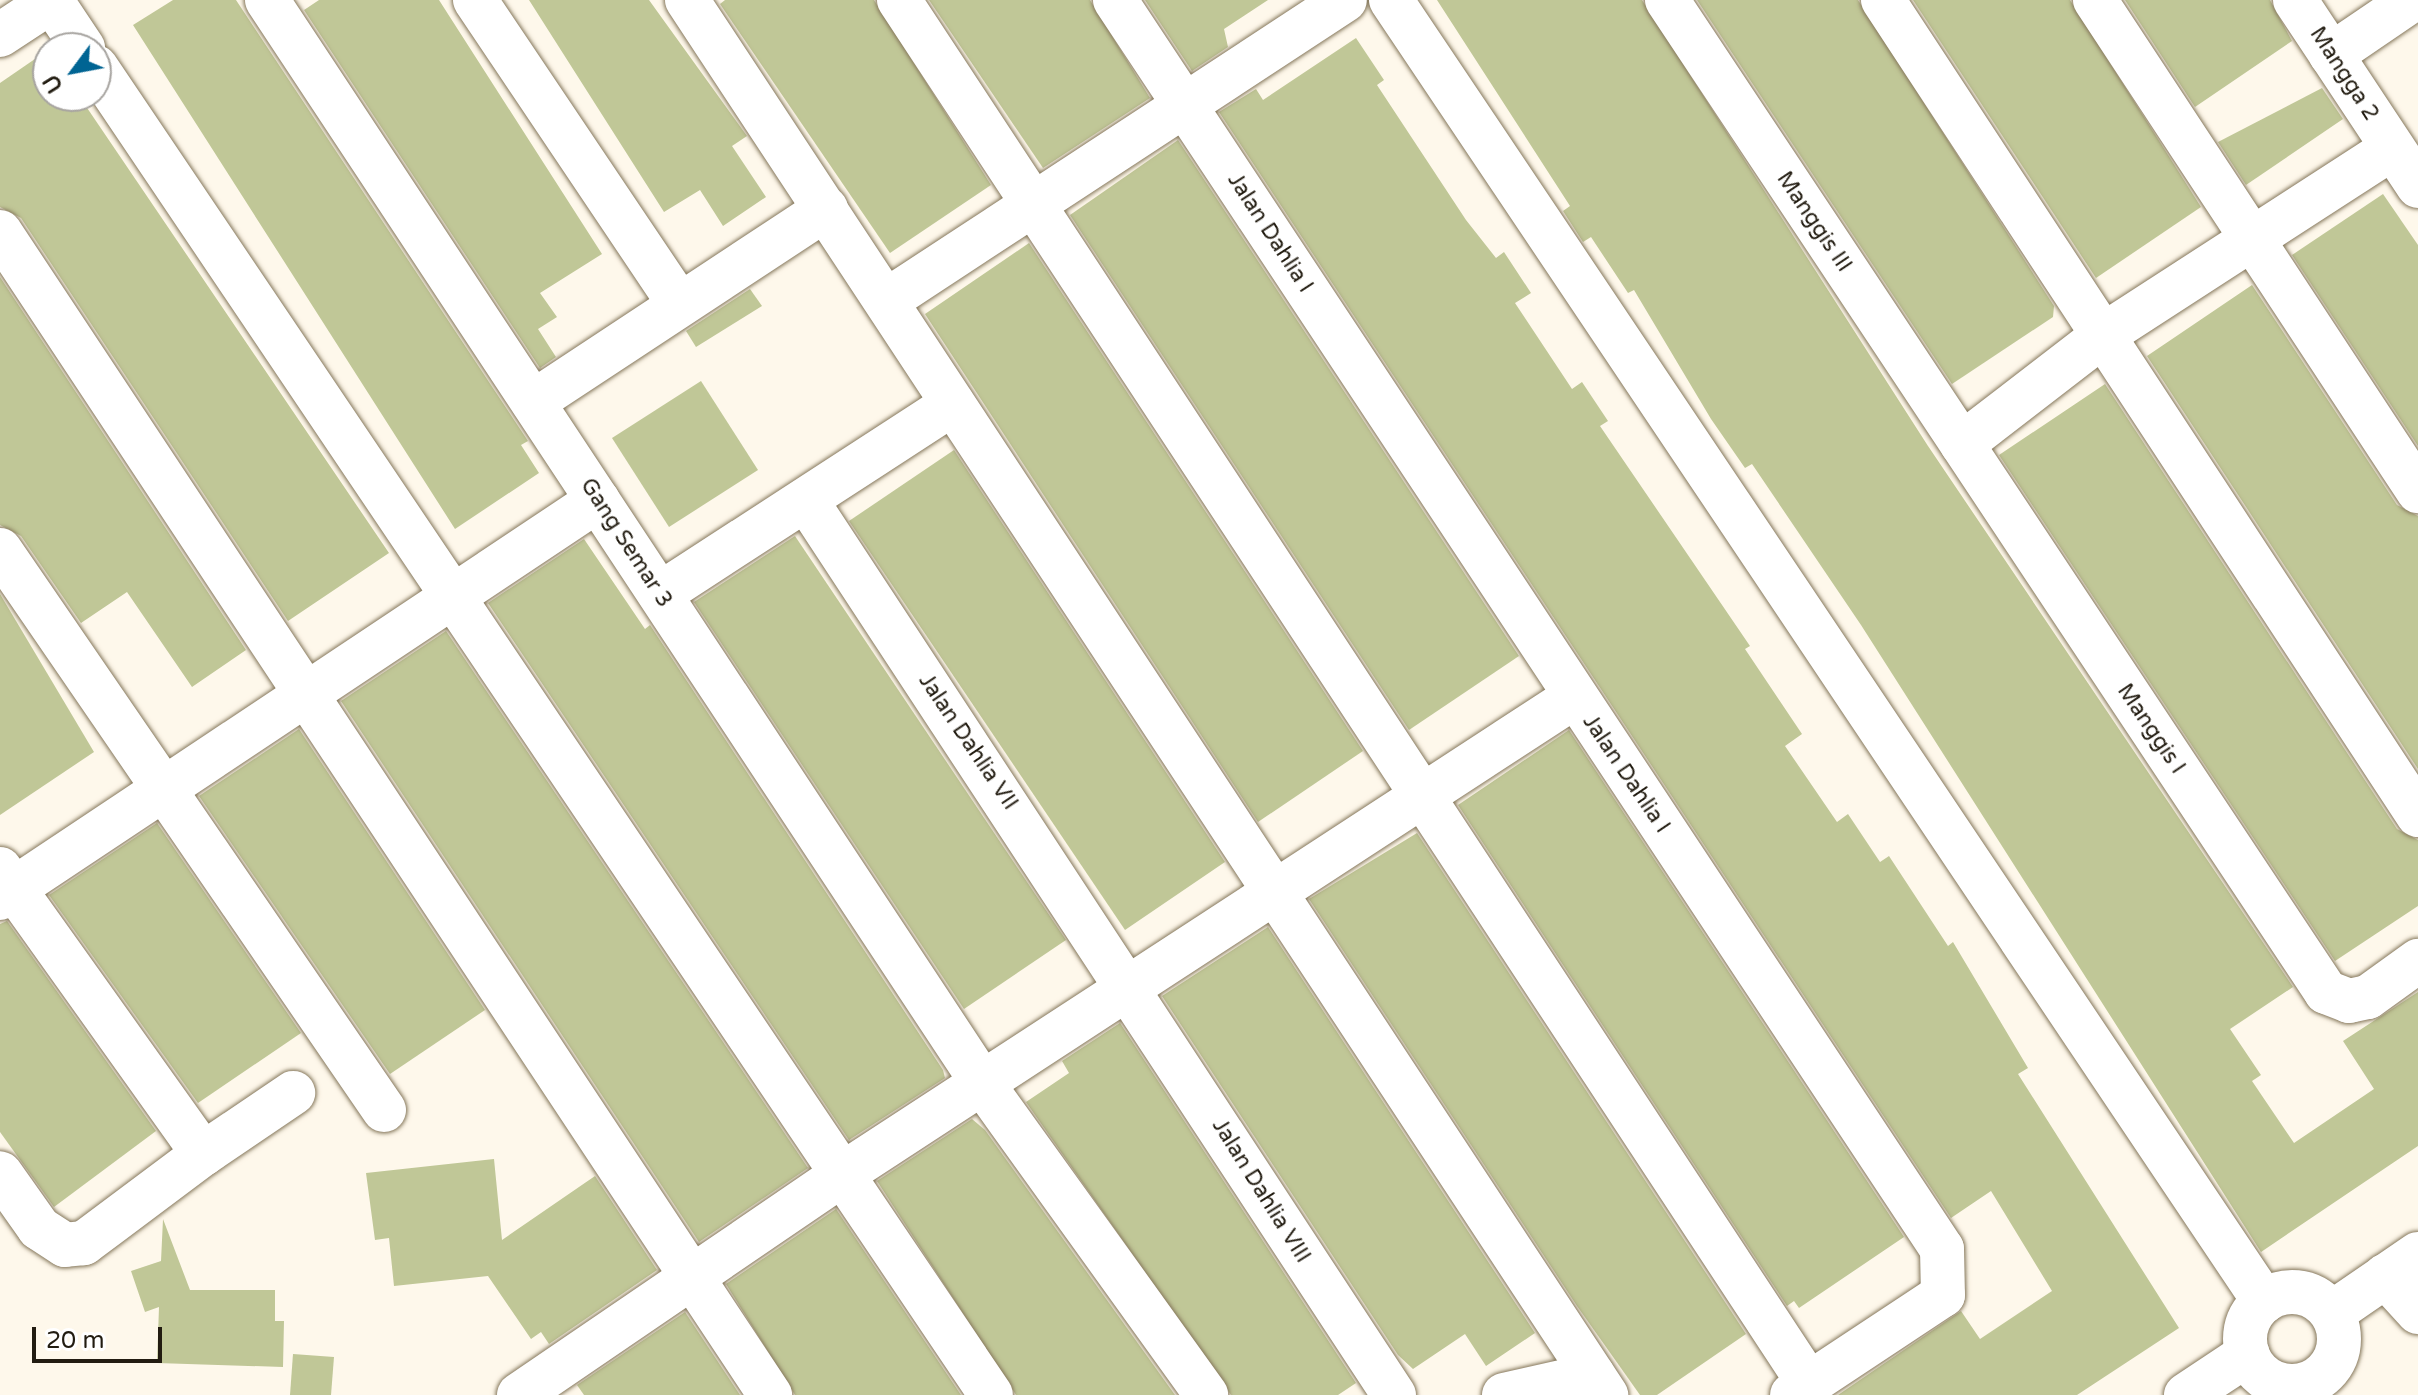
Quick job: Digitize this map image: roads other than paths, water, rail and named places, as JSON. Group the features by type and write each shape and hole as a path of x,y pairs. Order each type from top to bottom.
{"street":[{"path":"0,35 52,0 73,32"},
{"name":"Gang Semar 3","path":"267,0 985,1087 1206,1395"},
{"path":"475,0 680,305"},
{"path":"687,0 889,299 953,404 1600,1385 1504,1395"},
{"path":"899,0 1423,797 1800,1389"},
{"name":"Jalan Dahlia I","path":"1115,0 1942,1249 1943,1295 1800,1389"},
{"path":"889,299 1345,0"},
{"path":"1391,0 2264,1301"},
{"name":"Manggis III","path":"1667,0 1962,444"},
{"path":"1883,0 2418,815"},
{"path":"2095,0 2418,491"},
{"name":"Mangga 2","path":"2295,0 2418,186"},
{"path":"2331,55 2412,0"},
{"path":"112,91 838,1177 991,1395"},
{"path":"1962,444 2105,334 2252,235 2392,148"},
{"path":"533,402 826,209"},
{"path":"0,232 770,1395"},
{"path":"660,594 953,404"},
{"name":"Manggis I","path":"1962,444 2326,992 2349,1001 2368,997 2418,961"},
{"path":"203,1154 4,885 164,787 598,500"},
{"name":"Jalan Dahlia VII","path":"806,500 1130,985"},
{"path":"0,550 384,1110"},
{"path":"541,1389 838,1177 985,1087 1130,985 1276,894 1574,697"},
{"name":"Jalan Dahlia VIII","path":"1130,985 1394,1395"},
{"path":"0,1173 39,1228 74,1244 293,1093"},
{"path":"2332,1313 2401,1265 2418,1312"},
{"path":"2300,1294 2332,1313 2340,1342 2327,1387 2277,1383 2248,1354 2247,1325 2264,1301 2300,1294"},
{"path":"2186,1395 2248,1354"}]}
